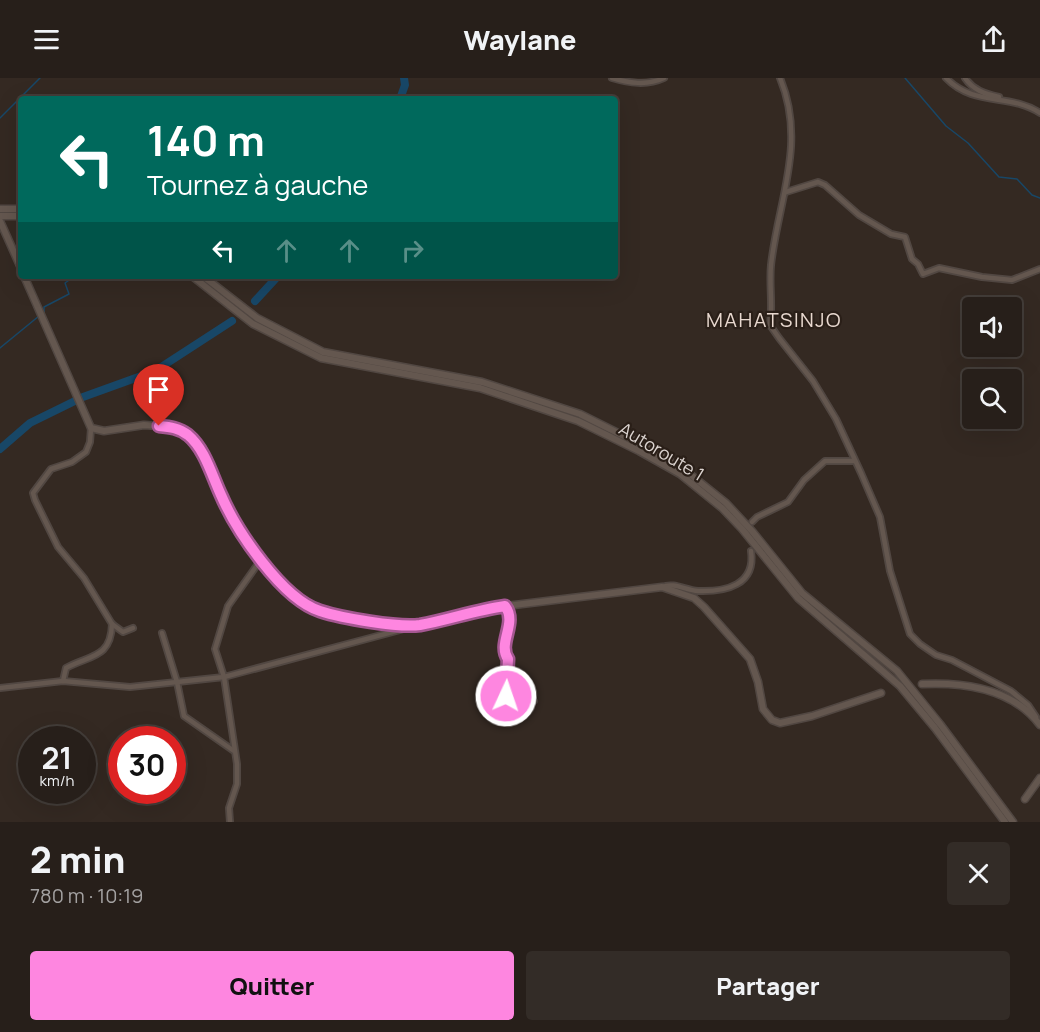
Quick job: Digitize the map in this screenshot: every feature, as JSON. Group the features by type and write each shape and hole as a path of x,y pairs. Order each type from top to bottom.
{"main road":[{"path":"0,209 18,209"},
{"path":"0,216 18,216"},
{"path":"0,221 18,261"},
{"path":"25,279 91,428 104,431 144,426 173,427 189,436 201,452 239,531 260,561 295,596 319,611 375,622 417,625 482,609 587,598 662,587 694,598 704,606 750,659 758,682 763,710 772,720 780,723 812,716 881,693"},
{"name":"Autoroute 1","path":"196,279 253,324 321,358 480,388 578,421 680,474 722,508 742,529 798,598 900,686 935,728 1005,822"},
{"name":"Autoroute 1","path":"207,279 257,318 323,352 493,385 580,414 640,444 686,471 726,503 802,593 843,629 897,671 940,724 1013,822"},
{"path":"922,684 968,685 986,690 1001,695 1029,711 1039,723"},
{"path":"1025,799 1040,778"}],"street":[{"path":"612,78 634,83 657,81 664,78"},
{"path":"780,78 786,97 791,134 790,169 776,230 771,265 770,325 813,381 836,419 880,517 890,571 910,634 936,655 952,660 1011,691 1028,705 1039,723"},
{"path":"946,78 975,96 1022,104 1040,113"},
{"path":"965,78 970,86 1006,101"},
{"path":"786,192 818,182 825,185 859,215 891,234 905,237 912,259 918,264 923,274 939,268 982,277 1012,280 1040,269"},
{"path":"91,428 90,442 86,452 72,462 51,469 33,493 46,526 58,547 84,578 112,624 123,632 133,628"},
{"path":"752,522 757,517 788,502 804,480 825,461 854,461"},
{"path":"662,587 670,585 695,591 712,590 739,583 751,569 753,562 751,551"},
{"path":"230,822 229,808 237,784 237,764 224,677 215,649 228,606 260,561"},
{"path":"505,606 511,619 507,630 505,655 508,659 506,696 514,711 534,701"},
{"path":"63,681 66,668 82,659 93,657 108,643 112,624"},
{"path":"0,688 63,681 130,687 224,677 417,625"},
{"path":"162,633 177,682 184,716 234,752"}],"waterway":[{"path":"22,96 40,78"},
{"path":"401,96 405,85 404,78"},
{"path":"905,78 946,126 968,143 999,177 1017,179 1032,195 1040,198"},
{"path":"0,118 18,100"},
{"path":"44,312 44,307 69,294 65,283 71,279"},
{"path":"255,301 275,279"},
{"path":"0,348 39,316"},
{"path":"0,449 30,423 83,397 155,371 232,321"}],"district":[{"name":"MAHATSINJO","path":"774,319"}],"route":[{"path":"159,426 173,427 189,436 201,452 239,531 260,561 295,596 319,611 375,622 417,625 482,609 505,606 511,619 507,630 505,655 508,659 506,696"}]}
